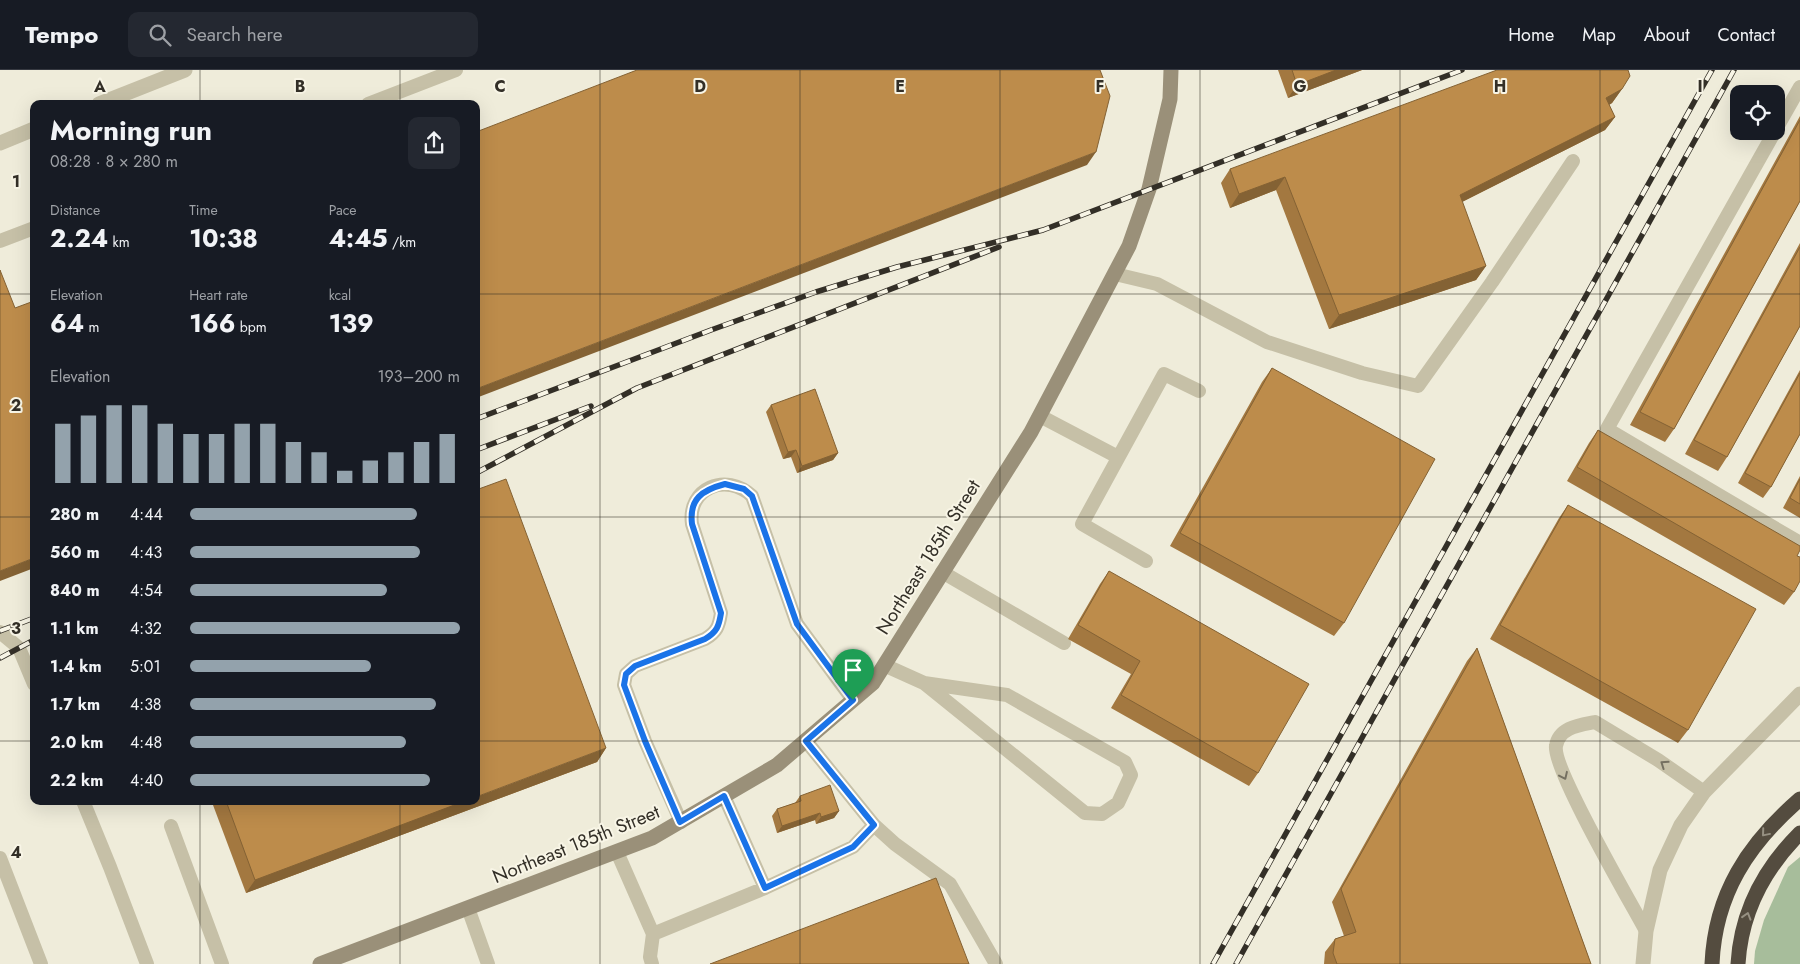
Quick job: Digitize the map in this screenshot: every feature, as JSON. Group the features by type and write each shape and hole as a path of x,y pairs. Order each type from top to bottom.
{"highway":[{"path":"1712,964 1714,937 1720,911 1739,869 1766,831 1800,799"},
{"path":"1738,964 1747,913 1762,880 1786,846 1800,833"}],"street":[{"path":"109,100 185,70"},
{"name":"Northeast 185th Street","path":"320,964 652,838 777,765 873,683 1031,432 1129,246 1149,189 1170,99 1171,70"},
{"path":"0,143 30,132"},
{"path":"1643,964 1646,931 1660,870 1681,826 1704,792 1800,694"}],"lane":[{"path":"378,100 456,70"},
{"path":"1785,114 1800,88"},
{"path":"1770,140 1607,429 1800,543"},
{"path":"1115,274 1157,284 1267,342 1362,373 1418,386 1492,282 1573,161"},
{"path":"0,240 30,229"},
{"path":"1146,561 1082,524 1164,374 1199,391"},
{"path":"1040,416 1118,457"},
{"path":"680,822 645,741 624,685 626,674 635,666 705,639 715,633 720,624 721,613 692,524 691,513 693,504 700,495 711,488 725,484 744,489 752,496 797,624 853,700"},
{"path":"942,572 1064,643"},
{"path":"0,632 19,648 30,674"},
{"path":"884,665 924,683 1085,813 1102,814 1118,803 1131,775 1125,762 1007,695 924,683"},
{"path":"1646,931 1578,806 1558,764 1555,746 1560,735 1574,726 1596,722 1658,760 1704,792"},
{"path":"806,741 874,825 895,844 950,884 996,964"},
{"path":"724,796 765,888"},
{"path":"85,805 147,964"},
{"path":"653,934 765,888 853,847 874,825"},
{"path":"172,826 222,964"},
{"path":"618,852 653,934 650,957 652,964"},
{"path":"0,858 41,964"},
{"path":"468,908 488,964"}],"green space":[{"path":"1800,857 1800,964 1754,964 1755,951 1764,920 1788,867"}],"building":[{"path":"637,70 1100,70 1110,96 1096,152 480,387 480,130"},
{"path":"1292,70 1336,70 1297,85"},
{"path":"1497,70 1628,70 1630,76 1622,89 1606,98 1615,117 1460,195 1486,266 1339,315 1285,177 1239,194 1230,169"},
{"path":"1800,120 1800,201 1674,429 1640,412"},
{"path":"1800,247 1800,326 1727,457 1694,440"},
{"path":"0,270 15,308 30,302 30,560 0,571"},
{"path":"1272,368 1435,459 1344,623 1180,533"},
{"path":"1800,373 1800,434 1771,487 1745,473"},
{"path":"815,389 838,453 802,466 796,450 788,452 771,405"},
{"path":"1598,430 1800,546 1797,556 1800,557 1800,581 1794,592 1577,467"},
{"path":"506,479 606,748 480,795 480,489"},
{"path":"1800,479 1800,504 1790,498"},
{"path":"1568,505 1756,609 1688,730 1500,625"},
{"path":"1109,571 1309,684 1258,773 1121,695 1140,661 1078,625"},
{"path":"1477,648 1591,964 1337,964 1333,953 1335,939 1356,932 1341,889"},
{"path":"830,785 839,811 821,817 820,813 782,826 777,809 801,801 800,796"},
{"path":"227,805 454,805 255,880"},
{"path":"936,878 969,964 710,964"}],"railway":[{"path":"480,417 816,292 897,267 1043,230 1462,70"},
{"path":"1213,964 1712,70"},
{"path":"1236,964 1734,70"},
{"path":"480,471 637,388 999,247"},
{"path":"480,448 591,406"},
{"path":"0,631 30,620"},
{"path":"0,658 30,642"}],"route":[{"path":"725,484 744,489 752,496 797,624 853,700 806,741 874,825 853,847 765,888 724,796 680,822 645,741 624,685 626,674 635,666 705,639 715,633 720,624 721,613 692,524 691,513 693,504 700,495 711,488 725,484"}]}
